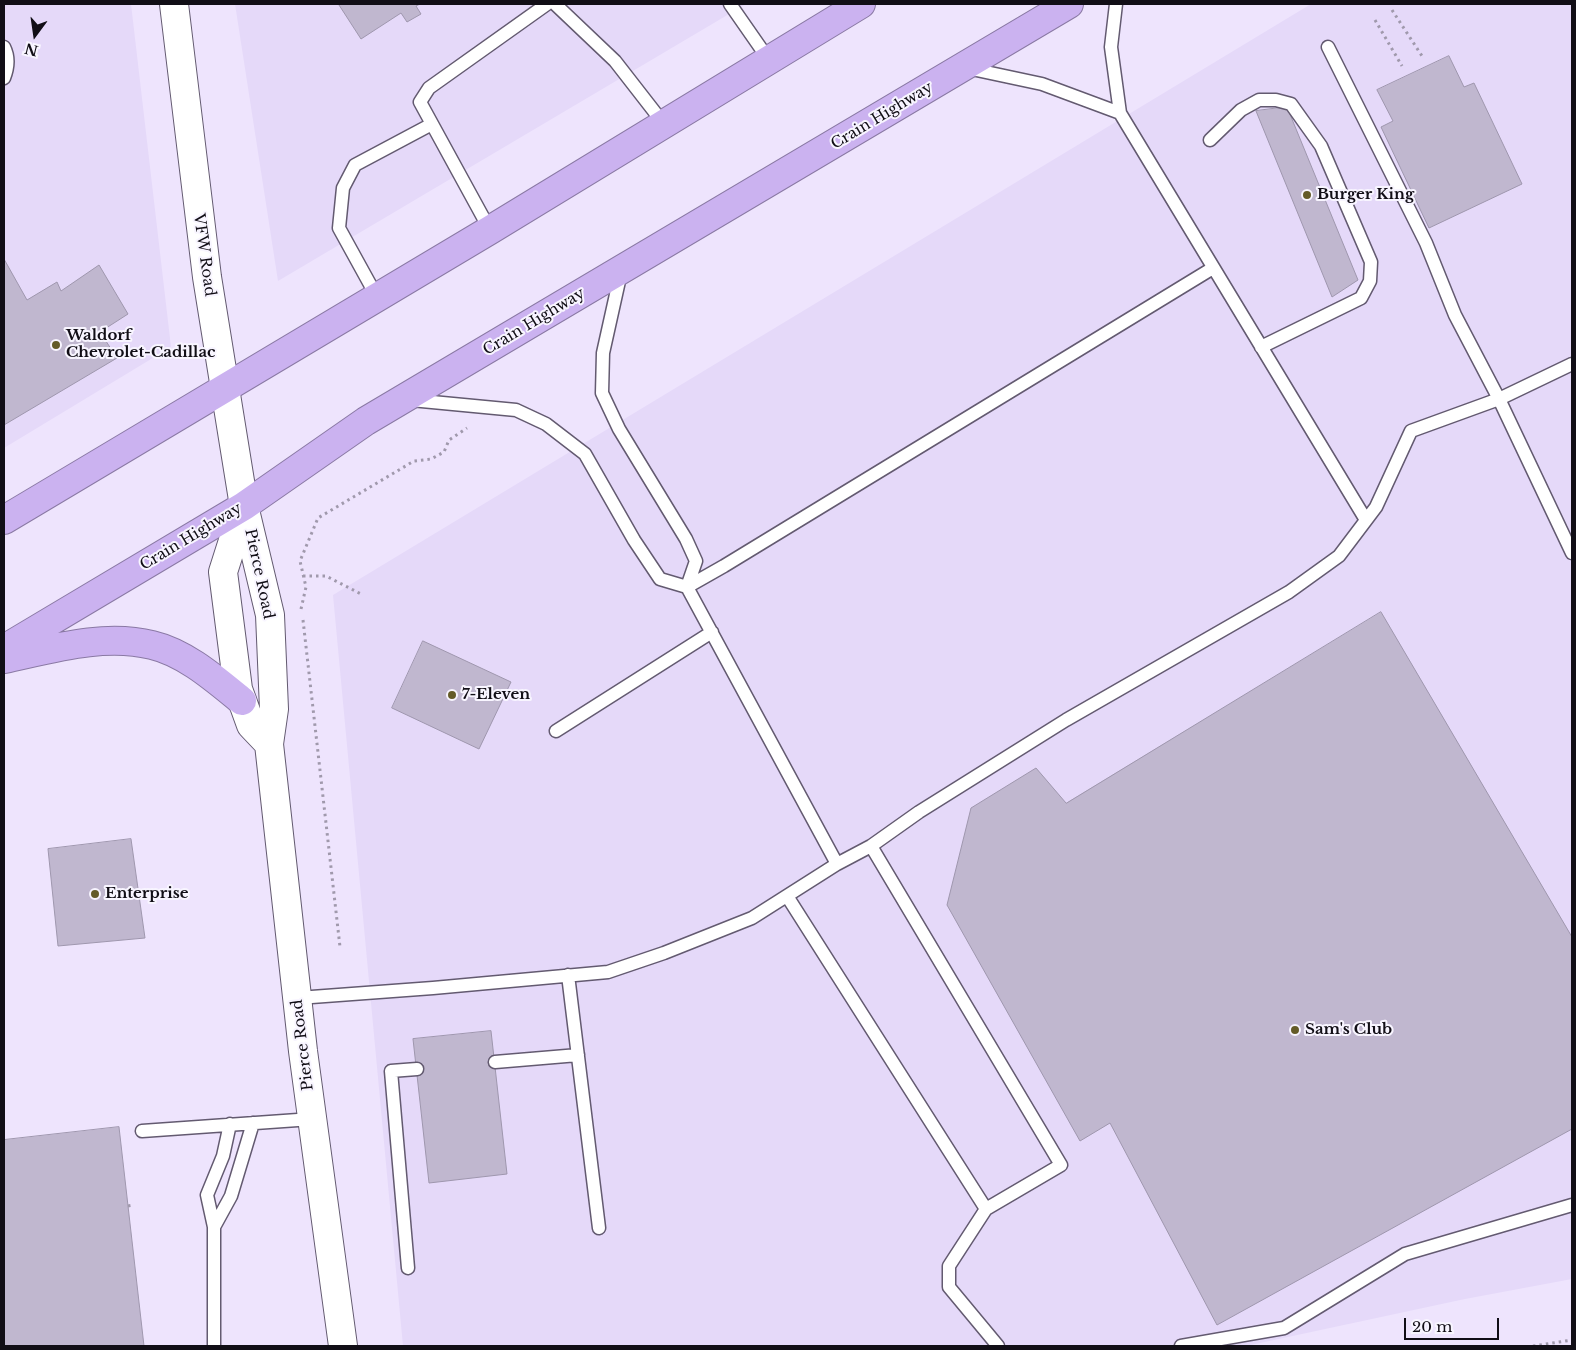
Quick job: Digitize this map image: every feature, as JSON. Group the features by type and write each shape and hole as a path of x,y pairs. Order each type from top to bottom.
{"highway":[{"path":"4,520 490,230 861,4"},
{"name":"Crain Highway","path":"4,648 244,506 366,421 1068,4"},
{"path":"4,659 78,644 118,642 152,645 188,661 242,701"}],"main road":[{"name":"VFW Road","path":"174,4 200,228 244,506"},
{"name":"Pierce Road","path":"244,506 223,572 238,689 250,725 269,744"},
{"name":"Pierce Road","path":"244,506 270,615 274,709 269,744 312,1119 343,1346"}],"lane":[{"path":"490,230 420,102 429,88 547,4"},
{"path":"556,4 615,61 664,124"},
{"path":"730,4 769,60"},
{"path":"1116,4 1111,47 1120,113 1366,520"},
{"path":"4,47 7,53 7,70 4,78"},
{"path":"1328,47 1426,243 1455,315 1499,399 1572,553"},
{"path":"963,67 1042,84 1120,113"},
{"path":"1210,140 1241,110 1259,100 1276,100 1291,104 1321,146 1371,262 1370,282 1361,298 1261,347"},
{"path":"378,297 340,228 343,188 355,165 432,124"},
{"path":"687,587 758,546 1213,268"},
{"path":"622,270 603,353 602,393 619,429 686,539 696,561 687,587"},
{"path":"298,998 608,972 664,953 752,918 870,846 920,812 1066,720 1294,588 1339,556 1376,507 1410,431 1499,399 1572,364"},
{"path":"403,399 516,410 546,424 585,454 634,540 660,579 687,587 838,864"},
{"path":"556,731 712,632"},
{"path":"870,846 1061,1165 986,1210 949,1266 949,1287 998,1346"},
{"path":"787,896 986,1210"},
{"path":"568,975 599,1228"},
{"path":"495,1062 578,1055"},
{"path":"408,1268 391,1071 417,1069"},
{"path":"142,1131 312,1119"},
{"path":"214,1227 231,1196 253,1123"},
{"path":"214,1346 214,1227 207,1194 223,1156 230,1124"},
{"path":"1181,1346 1284,1328 1405,1254 1572,1205"}],"path":[{"path":"1392,10 1422,56"},
{"path":"1375,20 1402,66"},
{"path":"340,947 301,606 306,587 300,561 318,518 414,461 431,459 444,452 449,440 500,409"},
{"path":"303,576 326,576 363,595"},
{"path":"128,1206 134,1205"},
{"path":"1533,1346 1572,1340"}],"shaded area":[{"path":"4,4 131,4 171,347 4,448"},
{"path":"235,4 746,4 278,281"},
{"path":"1311,4 1572,4 1572,1279 1465,1299 1246,1346 403,1346 333,595"}],"building":[{"path":"420,4 416,6 421,14 407,22 401,13 361,39 339,5"},
{"path":"1449,56 1464,87 1474,83 1522,184 1429,228 1381,127 1393,121 1377,90"},
{"name":"Burger King","path":"1287,107 1358,280 1332,297 1256,111"},
{"name":"Waldorf Chevrolet-Cadillac","path":"4,259 27,300 57,282 61,291 99,265 128,314 100,332 117,358 4,425"},
{"name":"Sam's Club","path":"1381,612 1572,937 1572,1129 1217,1325 1110,1123 1080,1141 947,905 971,808 1036,768 1066,803"},
{"name":"7-Eleven","path":"423,641 511,682 479,749 392,708"},
{"name":"Enterprise","path":"131,839 145,938 58,946 48,849"},
{"path":"491,1031 507,1174 429,1183 413,1039"},
{"path":"119,1127 144,1346 4,1346 4,1140"}],"place":[{"name":"Burger King","path":"1307,195"},
{"name":"Waldorf Chevrolet-Cadillac","path":"56,345"},
{"name":"7-Eleven","path":"452,695"},
{"name":"Enterprise","path":"95,894"},
{"name":"Sam's Club","path":"1295,1030"}]}
